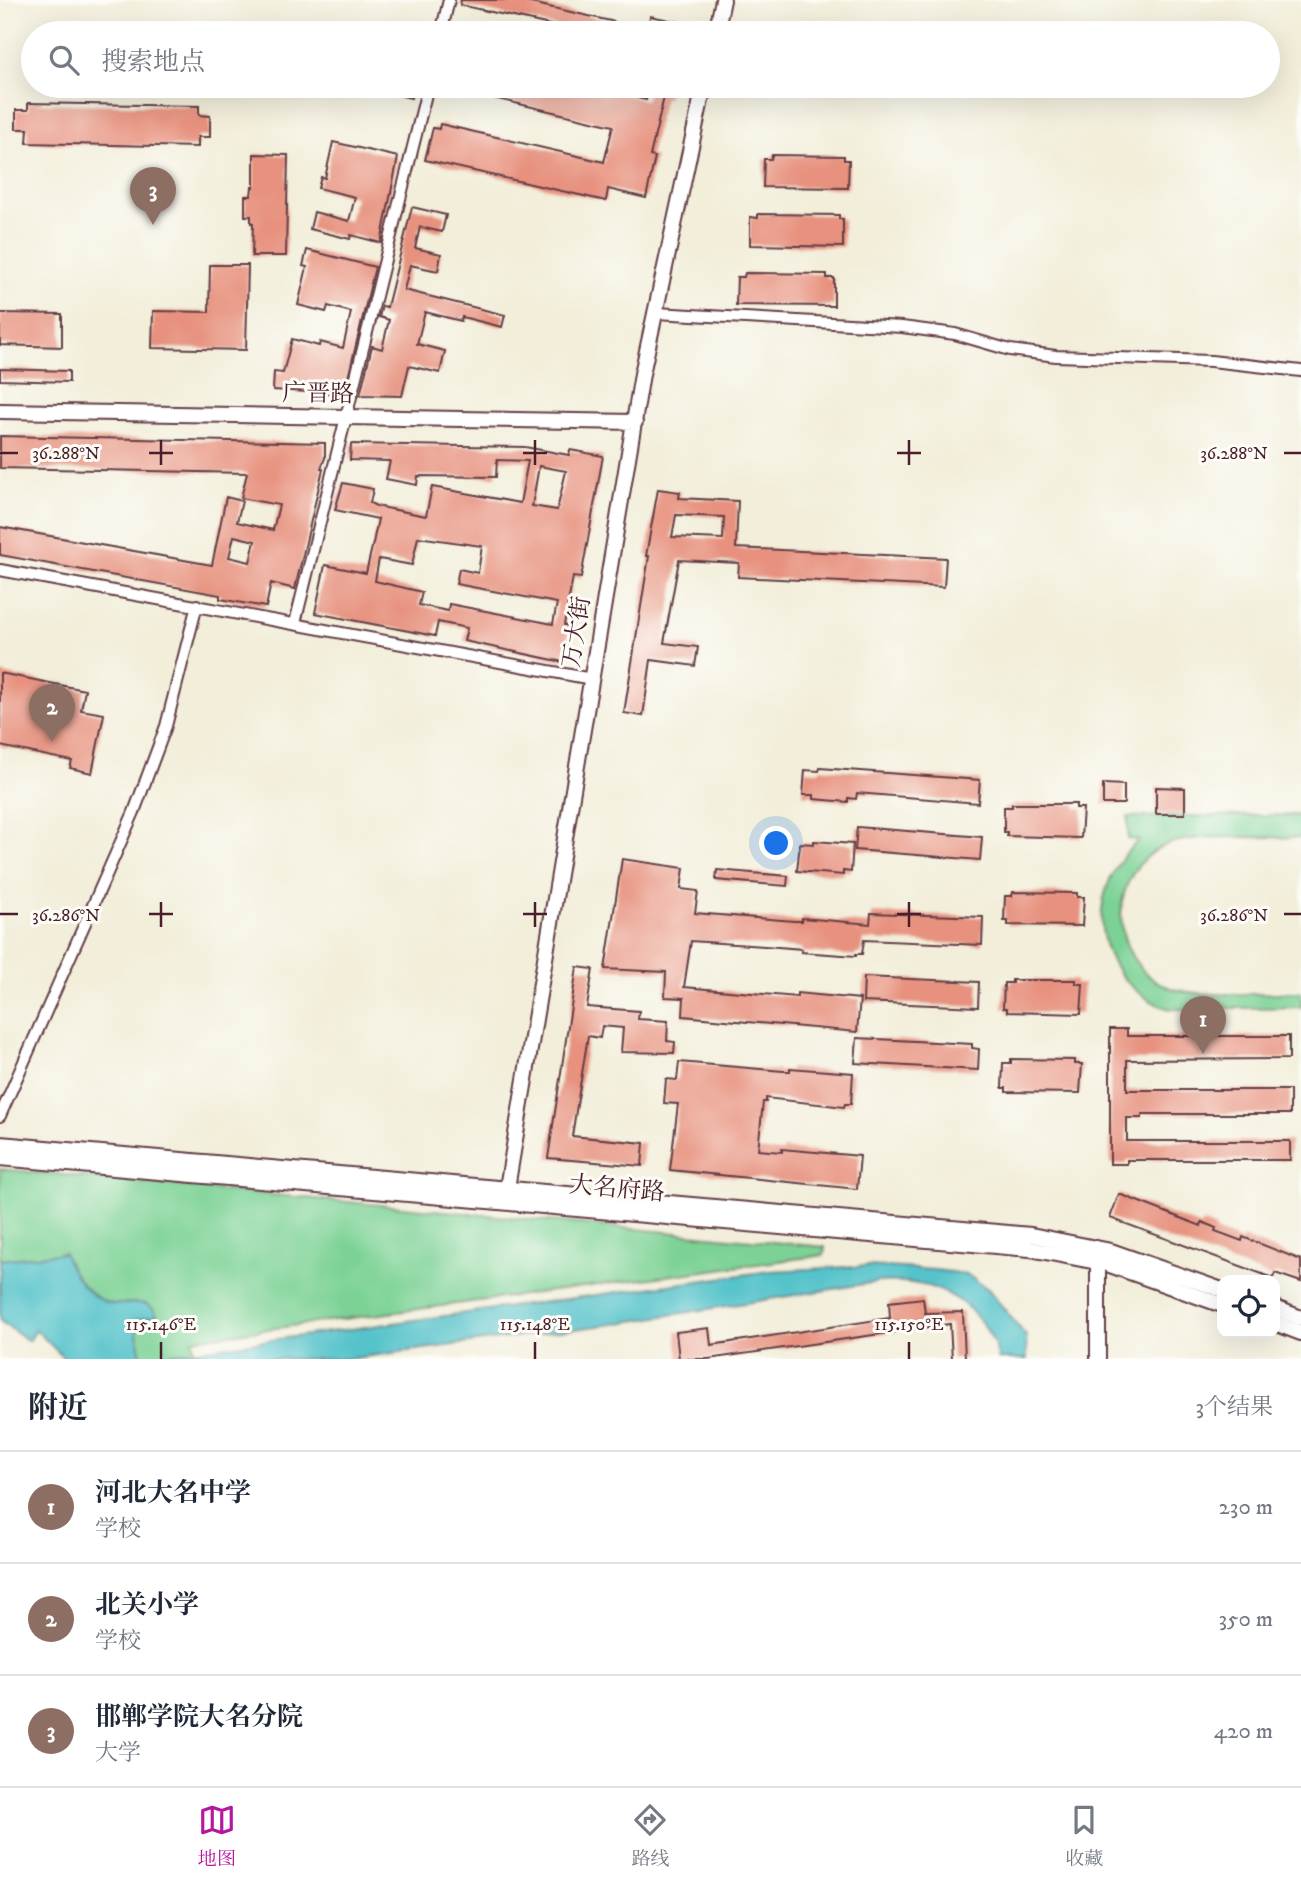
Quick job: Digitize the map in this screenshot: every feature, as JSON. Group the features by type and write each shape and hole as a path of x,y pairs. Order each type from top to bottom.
{"street":[{"path":"444,21 449,0"},
{"path":"719,21 723,0"},
{"path":"295,623 425,98"},
{"name":"万大街","path":"507,1188 635,422 701,98"},
{"path":"656,313 902,327 955,334 1010,350 1056,356 1211,361 1301,371"},
{"name":"广晋路","path":"0,411 635,422"},
{"path":"0,570 592,679"},
{"path":"0,1116 134,812 166,726 197,605"},
{"name":"大名府路","path":"0,1144 1031,1235 1111,1251 1217,1288"},
{"name":"大名府路","path":"0,1158 1030,1249 1098,1262 1217,1303"},
{"path":"1098,1262 1098,1359"},
{"path":"1280,1310 1301,1318"},
{"path":"1280,1325 1301,1332"}],"green space":[{"path":"1301,815 1301,838 1214,837 1168,844 1147,857 1133,874 1124,894 1121,916 1124,938 1133,958 1148,975 1168,987 1180,991 1214,994 1301,992 1301,1007 1171,1009 1151,1001 1127,982 1114,965 1106,946 1102,908 1114,872 1139,840 1128,839 1128,817"},
{"path":"0,1169 825,1247 824,1255 193,1339 194,1351 140,1359 135,1319 156,1316 149,1306 138,1303 113,1304 96,1297 76,1277 64,1253 0,1260"}],"water":[{"path":"64,1253 76,1277 96,1297 113,1304 144,1304 154,1310 157,1316 135,1320 141,1358 770,1271 868,1266 966,1274 988,1289 1026,1336 1027,1359 998,1359 996,1347 986,1329 965,1305 952,1296 924,1285 877,1282 613,1324 347,1359 65,1359 36,1330 29,1341 0,1321 0,1260"}],"building":[{"path":"461,0 518,0 611,21 532,21 460,5"},
{"path":"650,16 674,21 649,21"},
{"path":"493,98 664,98 650,156 655,157 646,198 608,189 606,201 425,160 433,128 439,129 440,124 604,162 613,126"},
{"path":"28,103 199,106 199,115 210,116 210,137 198,137 198,147 27,143 28,129 16,129 16,110 28,110"},
{"path":"333,142 398,157 381,243 310,229 314,212 349,221 355,197 318,188 321,177 325,178"},
{"path":"254,154 288,155 286,256 252,256 253,223 251,216 245,216 245,196 251,196 254,187"},
{"path":"772,155 844,156 844,160 849,160 848,188 763,187 764,159 771,159"},
{"path":"412,207 446,215 442,232 420,227 415,248 441,254 438,271 410,265 404,290 505,315 502,327 462,317 461,321 425,312 417,344 445,351 440,373 409,366 402,396 360,395 372,346 382,349 389,320 379,317 382,306 387,307"},
{"path":"758,214 839,215 839,219 843,219 843,247 750,245 750,217 758,218"},
{"path":"307,250 375,267 344,394 273,390 274,372 283,373 292,339 319,346 320,342 343,348 351,312 328,306 326,312 298,305 307,267 303,266"},
{"path":"210,265 248,265 246,350 152,348 153,311 209,312"},
{"path":"745,273 827,274 827,278 834,278 834,306 736,305 737,277 744,277"},
{"path":"0,313 62,314 62,347 0,345"},
{"path":"0,369 69,371 69,382 0,380"},
{"path":"0,436 325,443 323,469 295,589 271,583 266,607 220,599 220,595 0,555 0,527 212,565 226,497 242,501 237,522 273,530 279,505 241,498 247,473 0,468","holes":["234,536 255,541 250,562 229,557"]},
{"path":"351,444 525,447 569,455 570,450 603,456 581,578 573,577 564,625 570,626 563,662 464,641 467,628 438,622 435,636 315,613 325,565 366,573 373,543 378,519 335,510 343,483 373,489 370,503 376,506 426,516 432,487 520,503 528,461 497,460 496,477 418,476 417,485 386,479 390,461 350,460","holes":["539,466 566,471 557,510 532,506","418,537 482,546 478,573 459,569 456,584 557,603 553,624 449,604 448,611 419,605 422,592 375,581 379,559 412,565"]},
{"path":"658,489 680,492 679,498 738,501 736,548 946,558 944,587 738,577 739,563 679,560 664,643 698,647 695,666 651,660 643,716 624,713 649,556 646,556","holes":["676,515 724,517 723,539 672,537"]},
{"path":"0,673 85,690 81,710 104,714 92,773 70,768 72,761 0,746"},
{"path":"820,768 980,780 978,803 857,793 856,799 848,798 848,802 814,799 814,795 803,795 805,770 819,771"},
{"path":"1103,784 1124,785 1124,804 1103,804"},
{"path":"1156,787 1185,788 1185,814 1156,814"},
{"path":"1012,804 1076,804 1076,808 1083,808 1081,838 1007,836 1007,832 1004,832 1004,807 1012,807"},
{"path":"857,827 982,837 980,860 855,850"},
{"path":"814,841 853,844 851,872 843,871 843,875 797,871 800,843 814,844"},
{"path":"622,859 684,868 681,889 698,891 695,913 870,924 871,913 983,917 982,945 864,940 862,954 856,956 691,941 684,987 797,997 797,993 860,999 857,1032 683,1016 684,998 665,997 666,972 605,969"},
{"path":"717,870 788,876 787,886 716,880"},
{"path":"1013,892 1077,893 1077,897 1084,897 1082,926 1008,925 1008,921 1004,921 1005,896 1012,896"},
{"path":"577,967 593,969 587,1007 639,1011 638,1019 668,1021 667,1041 675,1042 674,1053 621,1052 623,1028 602,1026 600,1038 588,1036 572,1136 644,1143 642,1166 548,1158"},
{"path":"864,977 979,982 978,1007 863,1002"},
{"path":"1012,980 1076,980 1076,984 1083,984 1081,1014 1007,1012 1007,1008 1003,1008 1004,983 1012,983"},
{"path":"1110,1029 1127,1029 1127,1036 1289,1036 1289,1059 1127,1060 1127,1090 1290,1090 1290,1114 1142,1114 1142,1118 1127,1118 1127,1141 1290,1141 1290,1160 1127,1160 1127,1164 1110,1164"},
{"path":"857,1038 972,1044 972,1048 979,1049 978,1070 855,1063"},
{"path":"1011,1059 1075,1060 1075,1064 1082,1064 1080,1093 1006,1092 1006,1088 1002,1088 1003,1063 1011,1063"},
{"path":"679,1062 783,1071 790,1071 790,1068 853,1073 851,1104 845,1104 844,1107 766,1098 766,1102 763,1102 758,1150 782,1152 782,1149 860,1156 857,1189 670,1170 678,1104 664,1103 666,1079 677,1080"},
{"path":"1119,1194 1201,1226 1202,1222 1216,1228 1215,1231 1242,1241 1243,1237 1301,1260 1301,1282 1275,1273 1265,1275 1110,1218"},
{"path":"923,1298 925,1313 963,1312 965,1359 952,1359 950,1324 708,1359 679,1359 676,1332 709,1328 711,1345 890,1318 889,1302"}],"place":[{"name":"邯郸学院大名分院","path":"153,225"},
{"name":"北关小学","path":"52,742"},
{"name":"河北大名中学","path":"1203,1054"}]}
